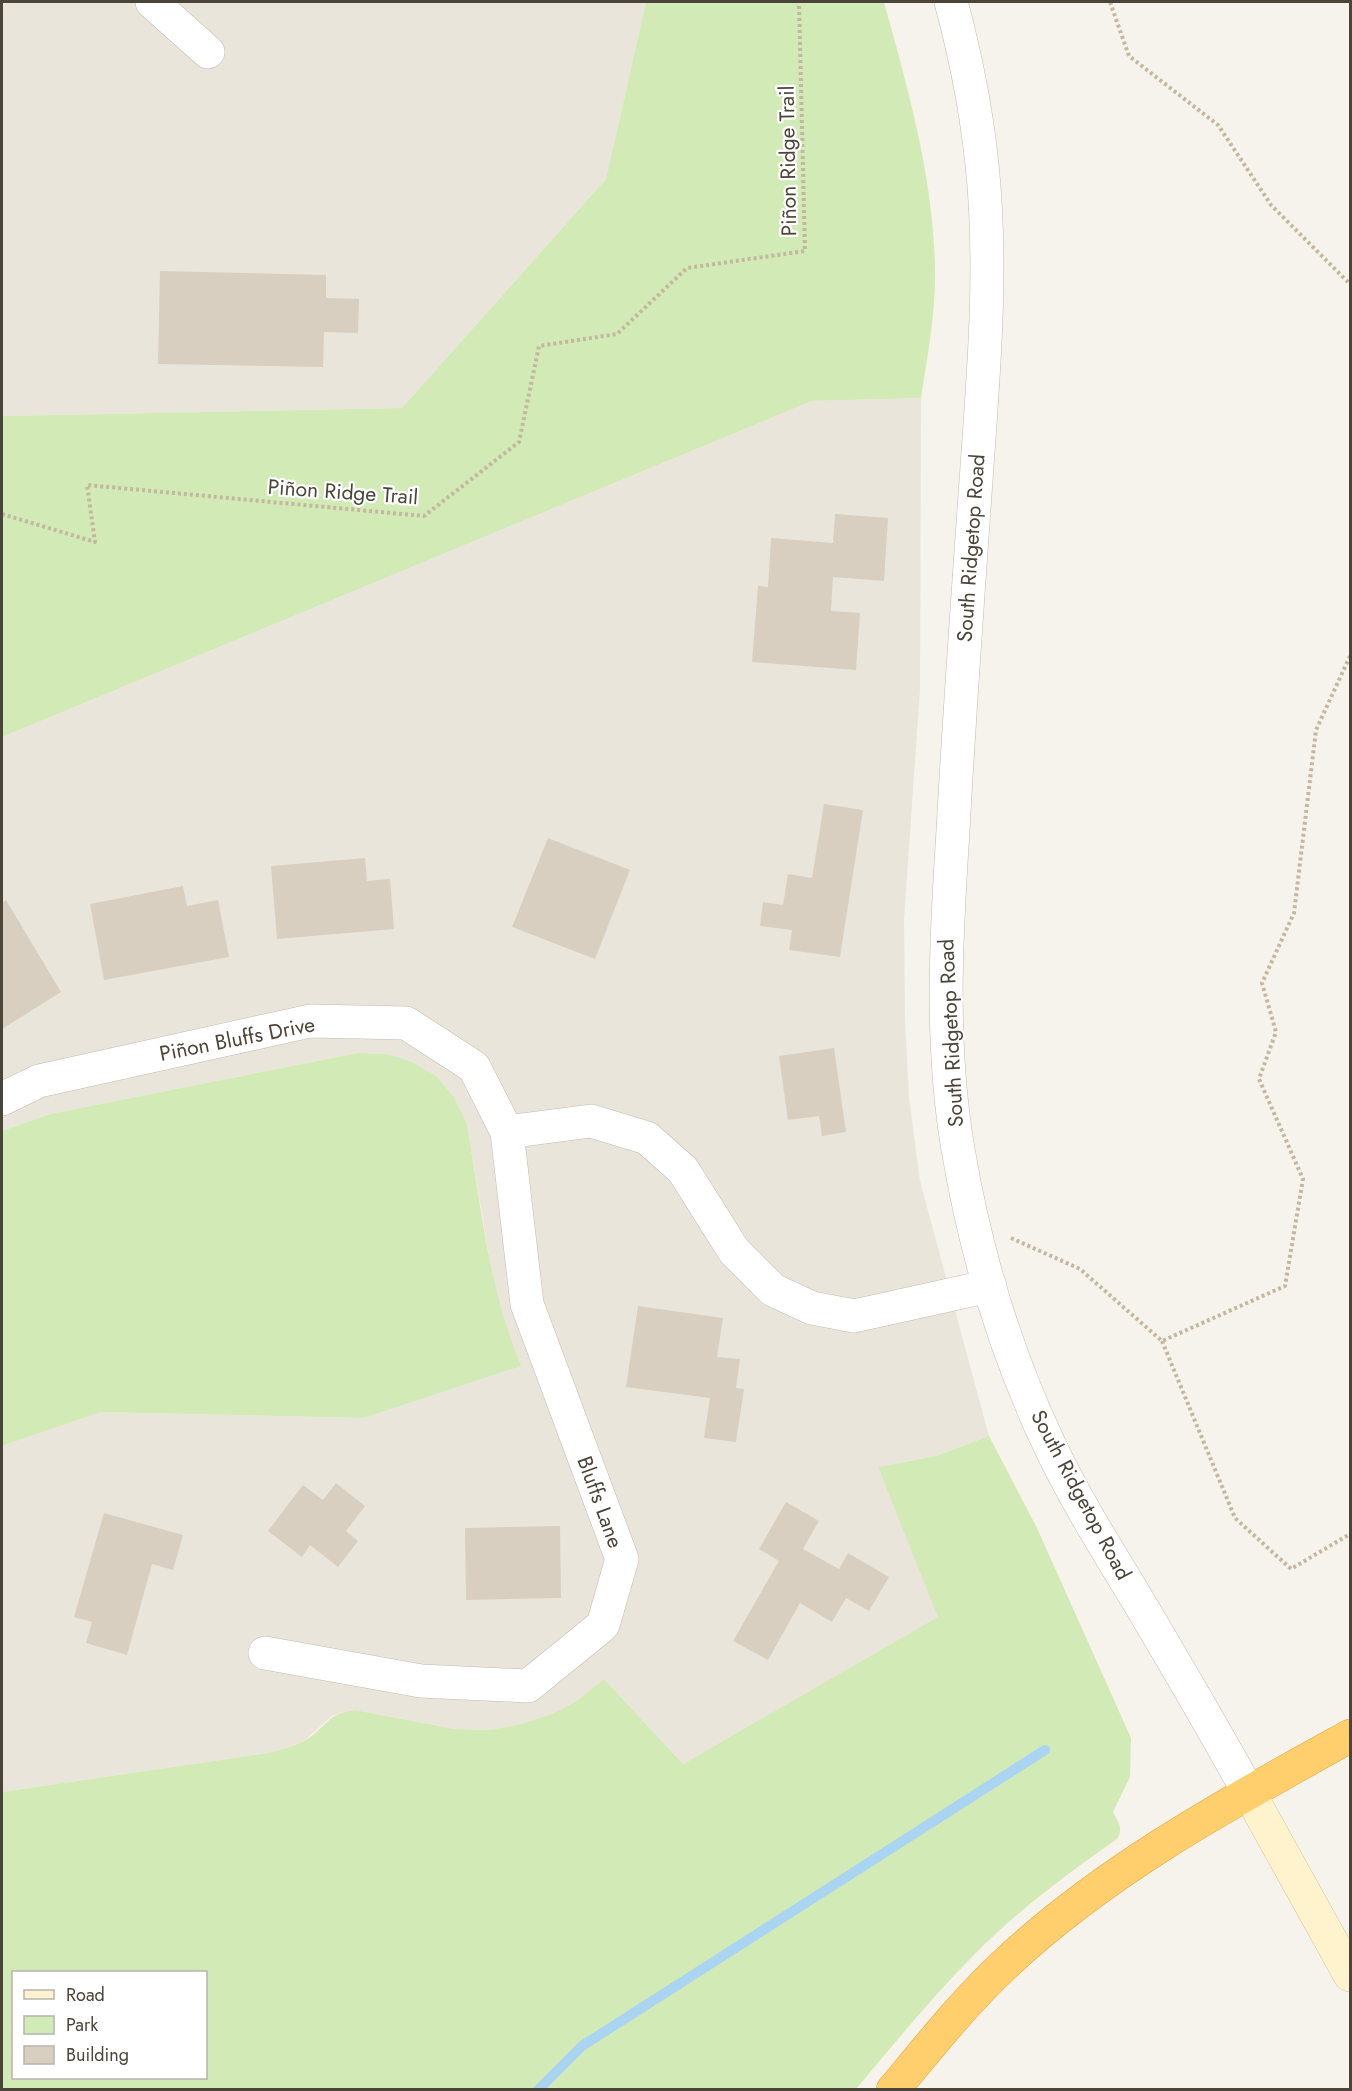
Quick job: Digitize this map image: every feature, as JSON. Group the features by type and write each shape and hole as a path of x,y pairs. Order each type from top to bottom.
{"highway":[{"path":"893,2090 971,1998 1003,1966 1092,1893 1177,1835 1350,1736"}],"street":[{"path":"152,2 208,52"},
{"name":"South Ridgetop Road","path":"951,2 973,103 984,182 986,237 985,352 945,957 949,1072 957,1147 972,1220 990,1286 1009,1347 1050,1447 1089,1519 1203,1711 1350,1974"},
{"name":"Piñon Bluffs Drive","path":"2,1099 39,1081 310,1021 406,1023 474,1067 507,1132"},
{"path":"507,1132 591,1121 647,1138 683,1170 734,1251 773,1290 812,1308 854,1316 990,1286"},
{"name":"Bluffs Lane","path":"265,1653 421,1681 528,1686 603,1625 622,1559 527,1304 507,1132"}],"path":[{"name":"Piñon Ridge Trail","path":"2,514 95,542 87,485 424,516 519,442 539,346 617,334 687,268 805,251 799,2"},
{"path":"1110,2 1129,56 1218,125 1271,205 1350,284"},
{"path":"1162,1341 1285,1286 1303,1179 1259,1079 1276,1032 1262,983 1294,913 1316,730 1350,656"},
{"path":"972,1220 1080,1269 1162,1341 1235,1518 1290,1569 1350,1534"}],"shaded area":[{"path":"2,2 646,2 606,179 402,408 2,416"},
{"path":"921,398 920,690 904,919 905,1020 909,1097 920,1181 989,1436 936,1456 878,1467 939,1617 683,1764 604,1679 575,1702 554,1713 522,1724 489,1730 455,1729 355,1710 332,1716 305,1740 288,1748 268,1753 2,1792 2,1446 101,1412 363,1418 508,1335 489,1256 467,1124 454,1097 436,1076 387,1054 358,1053 50,1114 2,1131 2,737 812,401"}],"green space":[{"path":"646,2 884,2 918,135 925,168 934,237 934,302 921,398 812,401 2,737 2,416 402,408 606,179"},
{"path":"358,1053 387,1054 412,1062 436,1076 454,1097 467,1124 494,1277 510,1337 521,1366 363,1418 101,1412 2,1446 2,1131 50,1114"},
{"path":"989,1436 1037,1528 1131,1738 1130,1777 1113,1812 1120,1828 1117,1839 1043,1894 990,1939 928,2004 856,2089 2,2089 2,1792 268,1753 304,1741 338,1714 355,1710 455,1729 489,1730 522,1724 554,1713 575,1702 604,1679 683,1764 938,1617 878,1467 936,1456"}],"building":[{"path":"160,271 326,275 326,298 359,299 358,333 324,332 323,367 158,364"},
{"path":"835,514 888,518 884,581 833,577 831,611 860,613 856,670 752,662 758,586 768,587 771,538 833,543"},
{"path":"824,804 863,810 840,957 789,950 792,930 760,926 763,902 783,905 788,874 812,878"},
{"path":"548,838 630,870 595,959 512,927"},
{"path":"365,858 367,881 390,879 394,929 277,939 271,866"},
{"path":"183,886 187,906 218,900 229,957 104,980 90,904"},
{"path":"6,900 61,992 2,1029 2,903"},
{"path":"834,1048 846,1132 822,1136 819,1116 788,1120 779,1056"},
{"path":"638,1306 723,1318 717,1357 740,1359 736,1388 744,1389 736,1442 704,1438 710,1398 626,1387"},
{"path":"336,1483 365,1506 346,1531 358,1541 338,1567 310,1545 302,1557 268,1531 303,1485 323,1500"},
{"path":"786,1502 819,1521 803,1549 839,1569 848,1553 889,1577 869,1611 846,1598 832,1622 800,1603 768,1660 733,1641 779,1561 759,1549"},
{"path":"104,1513 183,1535 173,1570 152,1564 127,1655 86,1643 92,1622 74,1617"},
{"path":"560,1526 561,1598 466,1600 465,1528"}],"waterway":[{"path":"538,2090 582,2046 1045,1750"}]}
